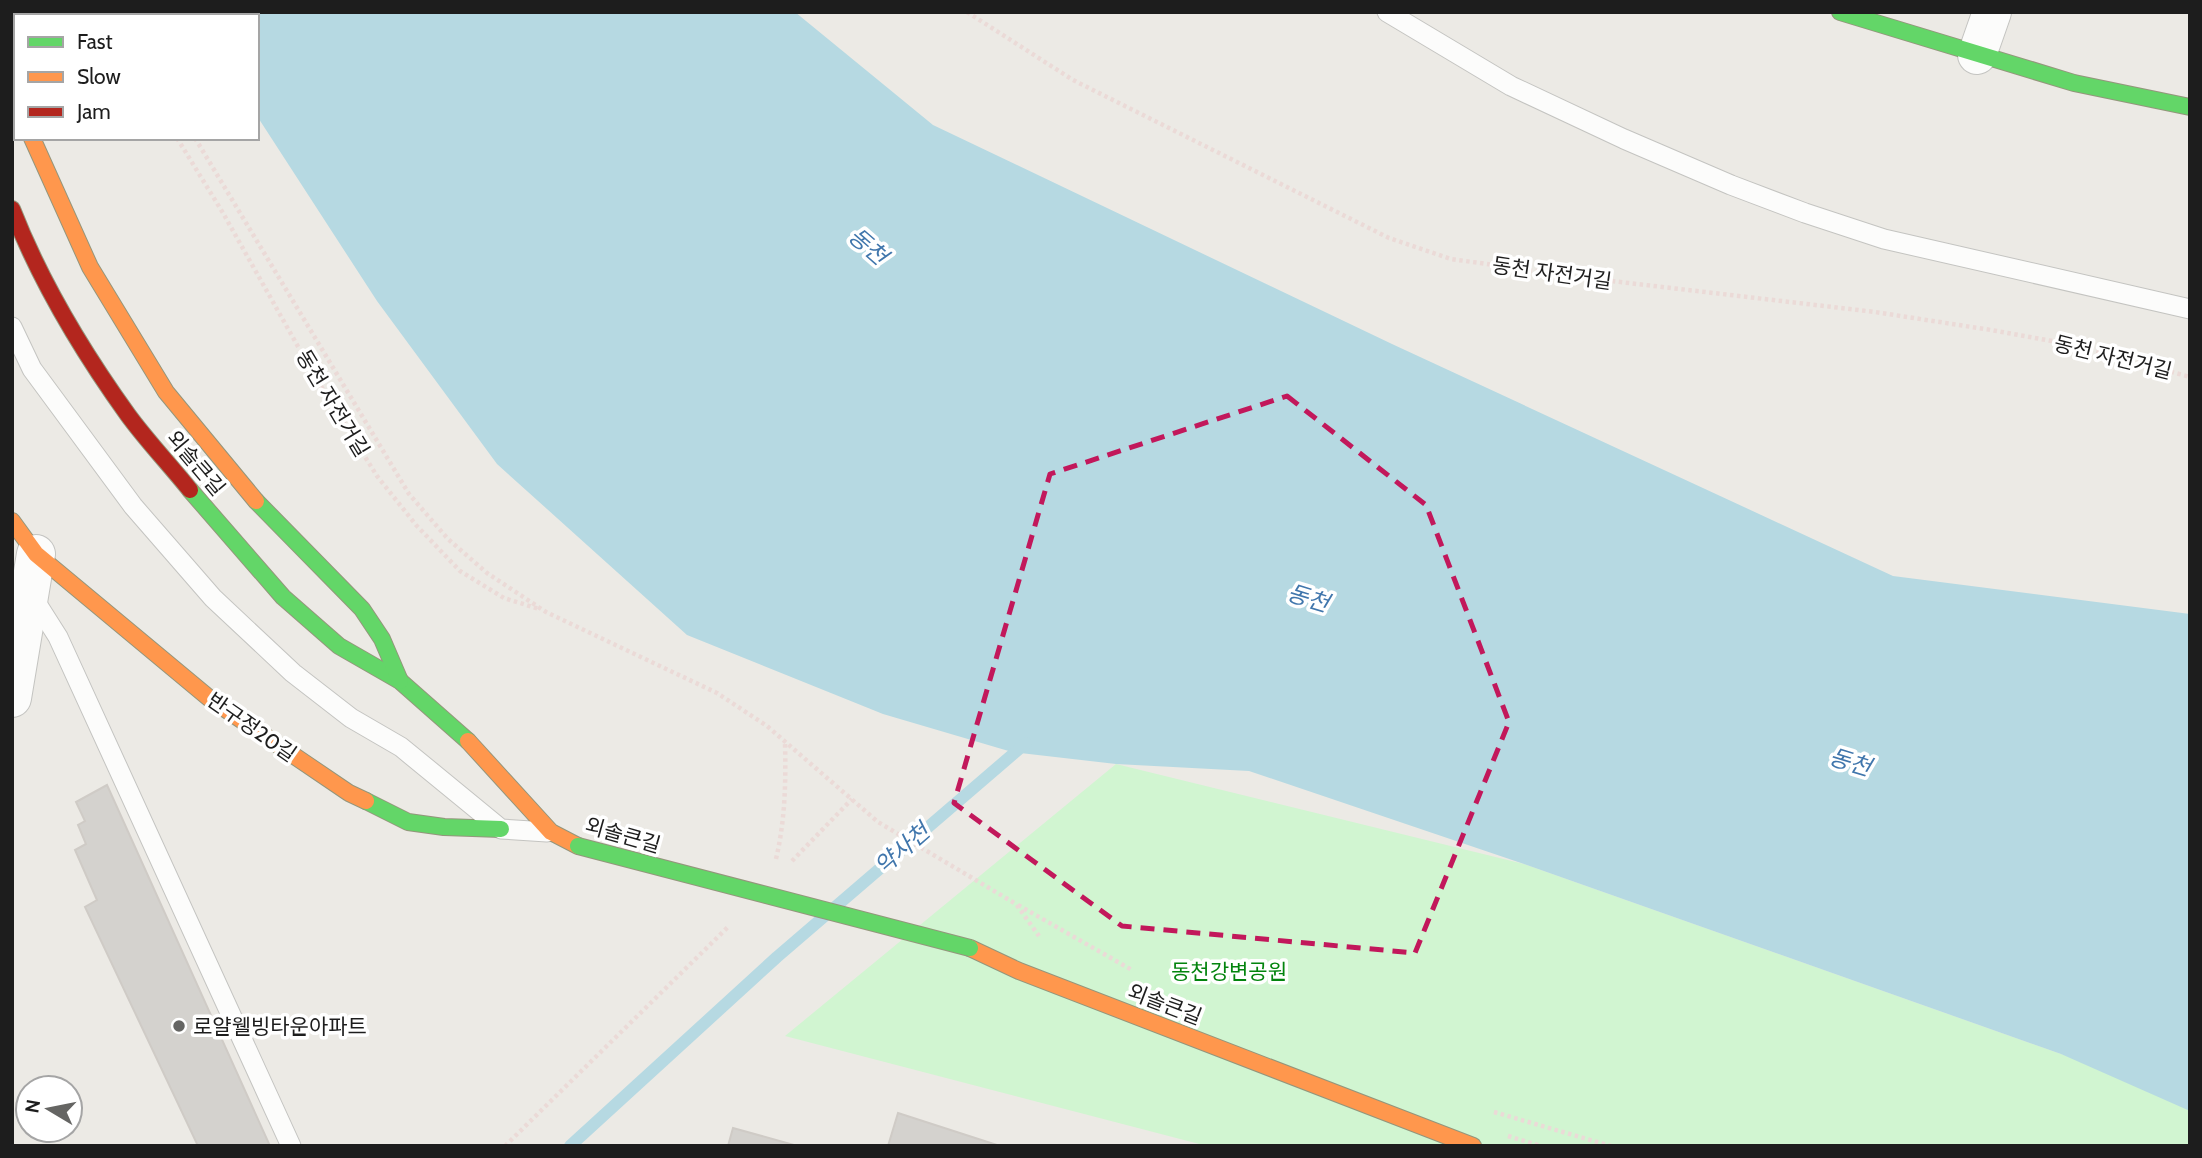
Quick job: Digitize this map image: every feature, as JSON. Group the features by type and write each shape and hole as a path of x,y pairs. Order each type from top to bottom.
{"street":[{"path":"1840,12 2074,83 2190,107"},
{"path":"1977,55 1992,12"},
{"path":"33,140 90,267 166,391 255,500 362,609 382,639 400,681"},
{"name":"외솔큰길","path":"12,209 23,237 67,324 129,416 283,597 339,646 400,681 465,737 551,832 578,846 970,948 1019,971 1473,1146"},
{"name":"반구정20길","path":"12,521 36,554 209,698 349,793 408,822 444,827 501,828"},
{"path":"12,698 21,591 36,554"}],"lane":[{"path":"1387,12 1511,86 1636,144 1805,214 1884,239 2190,309"},
{"path":"12,327 39,380 133,506 213,598 293,673 351,718 401,747 501,828 551,832"},
{"path":"21,591 58,637 291,1146"}],"path":[{"name":"동천 자전거길","path":"967,12 1073,80 1377,232 1451,259 1586,278 1875,312 1992,330 2074,345 2190,377"},
{"name":"동천 자전거길","path":"178,140 223,213 314,375 377,476 416,525 460,571 505,598 546,612"},
{"path":"196,140 409,494 447,539 487,573 546,612 717,693 767,726 878,821 1016,904"},
{"path":"774,867 781,839 786,790 785,742"},
{"path":"790,863 852,799"},
{"path":"505,1146 735,920"}],"highlighted area":[{"path":"1287,396 1426,505 1509,722 1415,953 1122,926 954,803 1050,474"}],"green space":[{"name":"동천강변공원","path":"1116,764 1524,864 2190,1097 2190,1146 1207,1146 785,1036"}],"water":[{"name":"동천","path":"186,12 795,12 933,125 1392,344 1893,576 2190,614 2190,1111 2061,1054 1524,864 1249,771 1116,764 1012,752 883,714 687,635 497,464 377,301 259,119 259,14"}],"building":[{"name":"로얄웰빙타운아파트","path":"107,785 270,1146 198,1146 85,907 97,900 75,850 86,844 78,825 85,821 76,802"},
{"path":"898,1113 1000,1146 888,1146"},
{"path":"733,1128 794,1145 794,1146 728,1146"}],"waterway":[{"name":"약사천","path":"570,1146 777,957 1026,743"}],"traffic: fast":[{"path":"1840,12 2074,83 2190,107"},
{"path":"12,89 14,94"},
{"path":"190,490 283,597 339,646 400,681 468,741"},
{"path":"256,501 362,609 382,639 400,681"},
{"path":"366,801 408,822 444,827 501,829"},
{"path":"578,846 970,948"}],"traffic: slow":[{"path":"33,140 90,267 166,392 256,501"},
{"path":"12,521 36,554 209,698 349,793 366,801"},
{"path":"468,741 551,832 578,846"},
{"path":"970,948 1019,971 1473,1146"}],"traffic: jam":[{"path":"12,209 49,290 95,366 135,425 190,490"}],"place":[{"name":"로얄웰빙타운아파트","path":"179,1026"}]}
